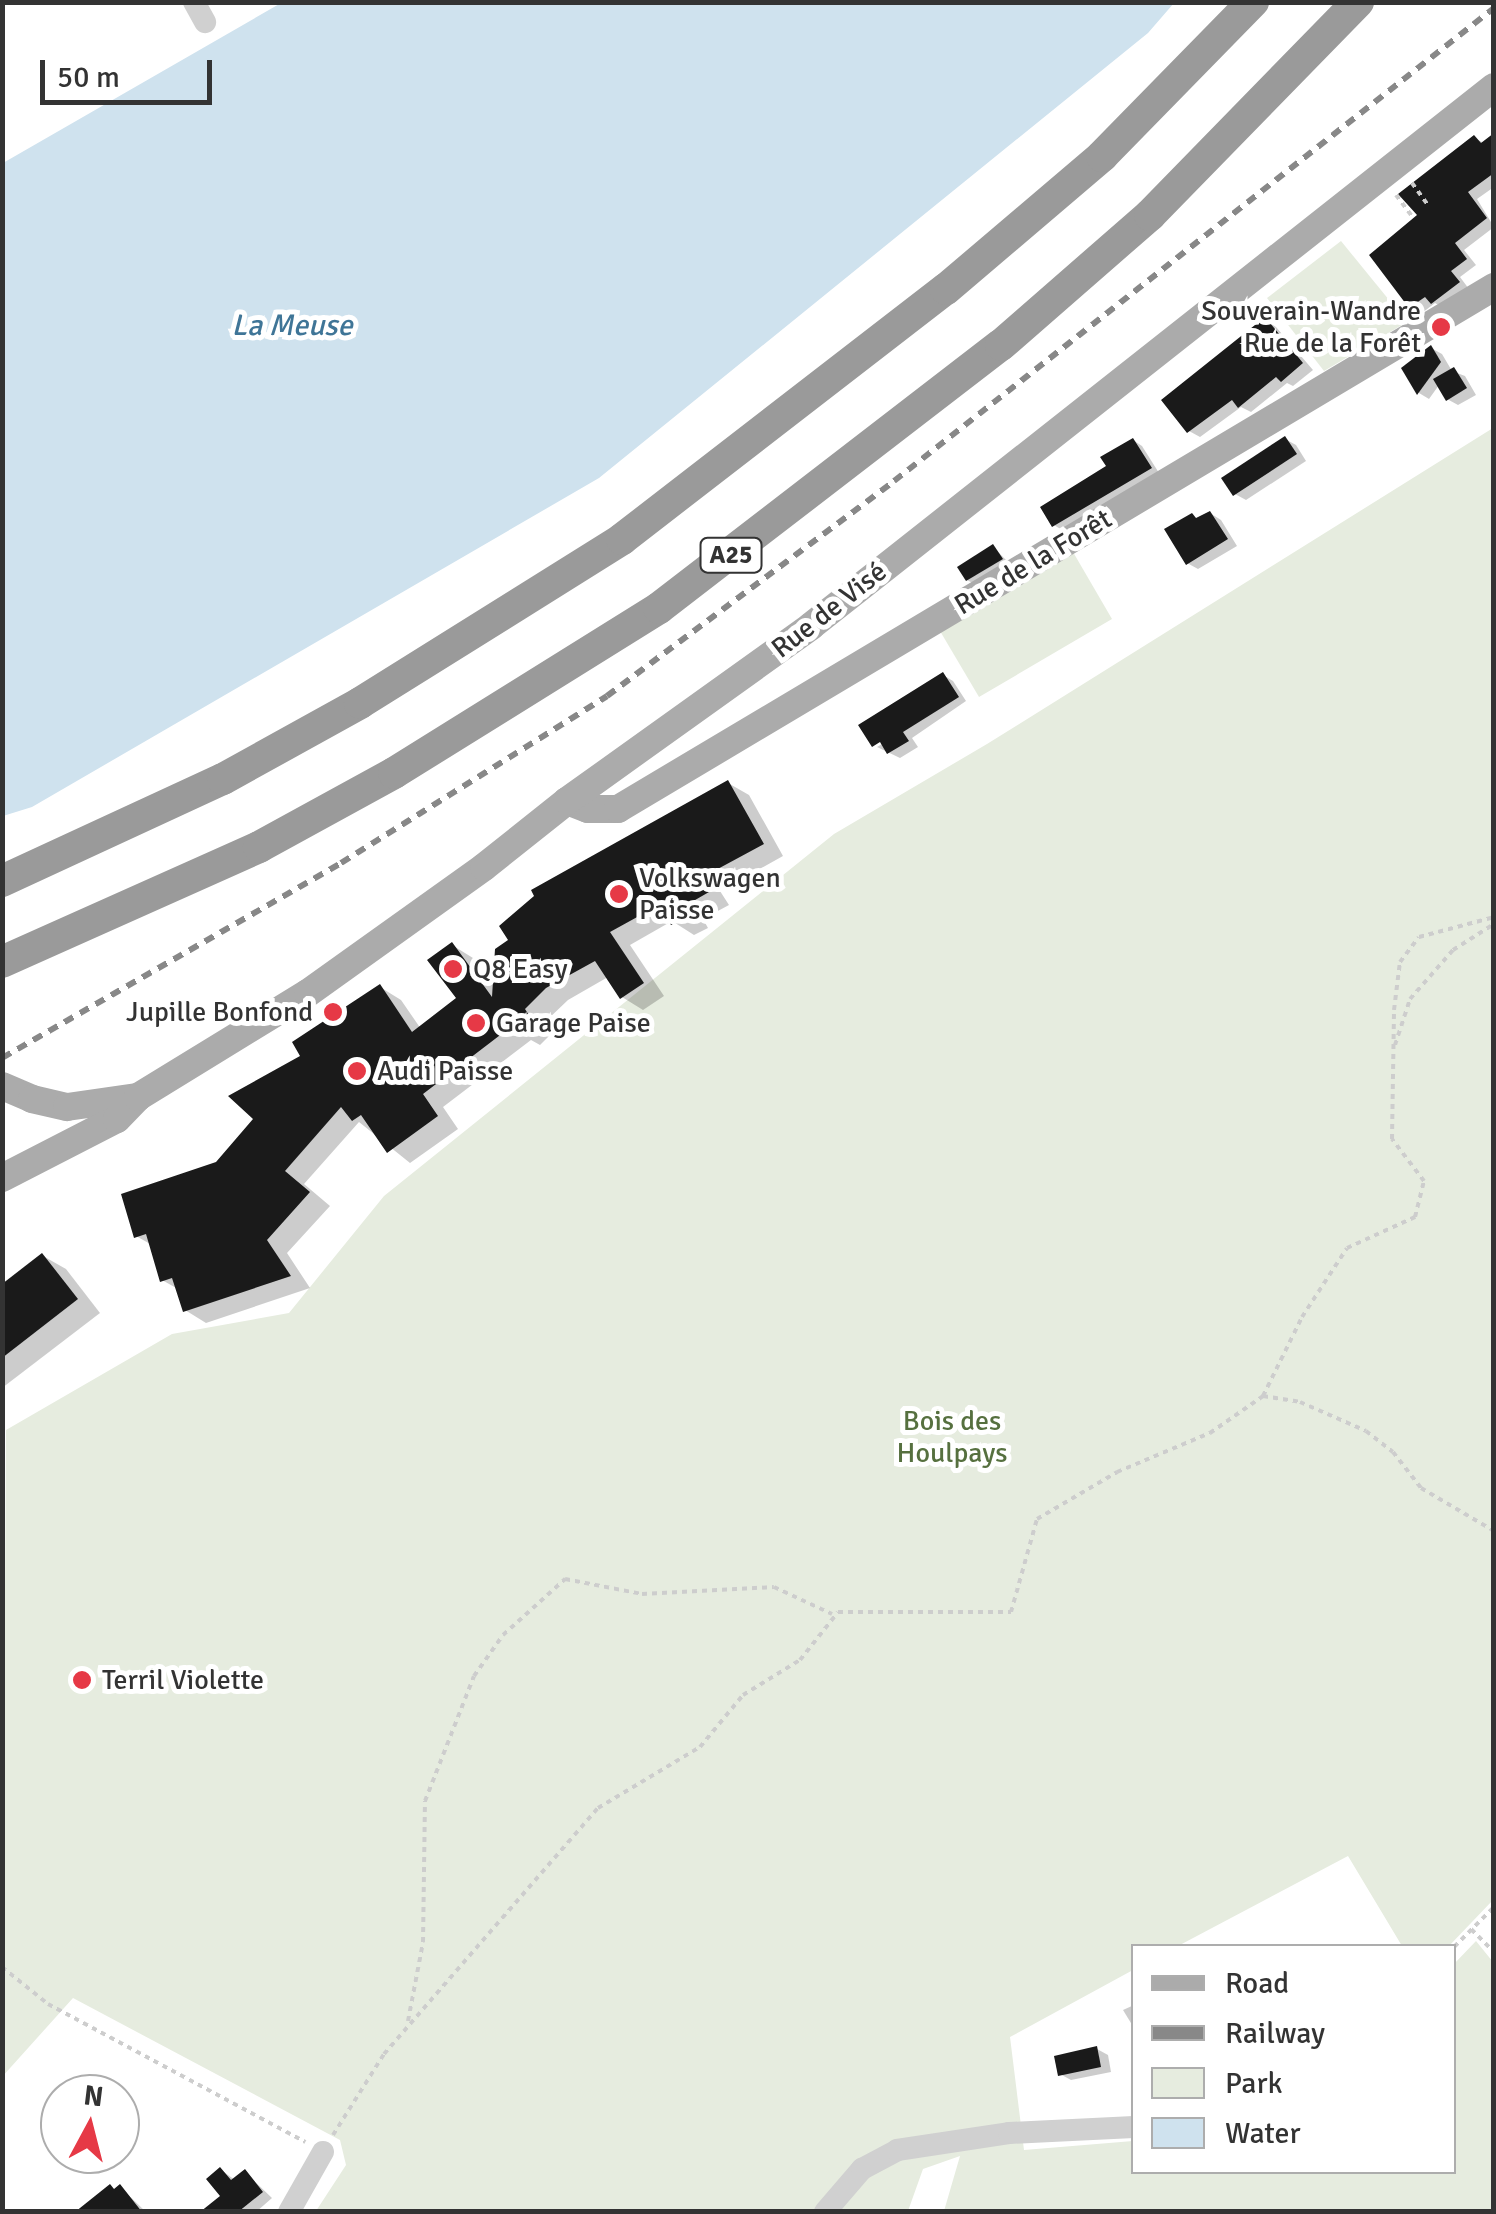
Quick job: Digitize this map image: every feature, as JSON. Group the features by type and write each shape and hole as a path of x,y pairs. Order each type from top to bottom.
{"highway":[{"path":"2,881 223,778 360,703 622,539 946,289 1102,156 1253,2"},
{"name":"A25","path":"2,962 259,847 394,773 659,608 790,512 1030,319 1150,215 1358,2"}],"main road":[{"name":"Rue de Visé","path":"4,1177 117,1119 138,1097 308,993 484,867 567,801 811,626 1494,87"},
{"name":"Rue de la Forêt","path":"567,801 588,809 618,809 1494,287"},
{"name":"Rue de Visé","path":"4,1086 32,1100 87,1107 138,1097"},
{"path":"32,1100 42,1116 44,1133 33,1162"}],"street":[{"path":"825,2212 862,2169 897,2150 1008,2133 1131,2127"},
{"path":"289,2212 323,2152"}],"path":[{"path":"1412,182 1428,205"},
{"path":"1396,195 1412,216"},
{"path":"1393,1050 1410,999 1453,950 1494,921"},
{"path":"2,1967 48,2004 323,2152 384,2054 598,1808 700,1747 744,1694 800,1660 838,1612 1011,1612 1038,1519 1118,1472 1210,1432 1262,1396 1302,1318 1347,1248 1416,1216 1424,1182 1392,1140 1393,1050 1400,962 1419,937 1494,921"},
{"path":"1262,1396 1300,1402 1366,1431 1393,1452 1420,1488 1494,1532"},
{"path":"408,2021 423,1942 424,1801 474,1676 503,1634 565,1580 642,1594 774,1586 832,1614"},
{"path":"1456,1946 1494,1907"},
{"path":"1471,1929 1494,1952"}],"green space":[{"path":"1341,241 1407,322 1324,371 1267,298"},
{"name":"Bois des Houlpays","path":"1493,428 1493,1900 1451,1944 1401,1944 1348,1856 1182,1944 1131,1944 1131,1971 1010,2037 1024,2150 1131,2141 1131,2174 1456,2174 1456,1962 1476,1941 1493,1962 1493,2211 944,2211 960,2156 923,2169 908,2211 316,2211 346,2165 340,2140 73,1998 2,2077 6,1430 172,1334 289,1313 384,1196 834,834 987,744"},
{"path":"1073,552 1112,619 979,697 940,631"}],"water":[{"name":"La Meuse","path":"281,3 1174,3 1148,33 599,478 32,807 3,816 3,163"}],"building":[{"path":"1494,133 1494,173 1468,192 1487,218 1455,243 1467,259 1451,271 1460,282 1431,304 1425,297 1409,308 1369,255 1417,215 1398,194 1474,135 1481,143"},
{"path":"1265,317 1303,363 1281,382 1276,377 1238,408 1232,400 1187,433 1161,400"},
{"path":"1431,345 1441,362 1417,395 1401,368"},
{"path":"1454,367 1467,388 1446,401 1433,379"},
{"path":"1285,436 1297,454 1233,496 1221,478"},
{"path":"1133,438 1152,468 1052,527 1040,507 1106,466 1100,457"},
{"path":"1210,511 1228,539 1186,565 1164,529 1192,513 1196,518"},
{"path":"993,544 1003,559 966,581 957,567"},
{"path":"943,672 959,697 903,732 909,741 887,754 880,742 872,747 858,725"},
{"path":"728,780 764,844 701,878 709,892 683,907 688,915 671,925 659,905 610,932 644,983 620,999 595,961 546,988 525,1009 532,1020 517,1035 512,1026 423,1094 438,1116 387,1153 361,1115 352,1121 341,1107 285,1171 310,1192 267,1240 291,1276 183,1312 172,1278 160,1282 146,1234 134,1238 121,1194 216,1162 253,1119 228,1096 300,1056 292,1042 380,984 412,1032 456,998 427,960 452,942 492,997 495,949 508,940 499,926 534,896 531,890"},
{"path":"42,1253 78,1299 2,1358 2,1284"},
{"path":"1097,2046 1101,2067 1058,2076 1054,2056"},
{"path":"220,2167 231,2180 245,2169 263,2192 238,2212 200,2212 220,2196 206,2179"},
{"path":"110,2184 114,2189 120,2184 142,2212 75,2212"}],"railway":[{"path":"2,1058 341,863 607,696 894,481 1494,8"}],"place":[{"name":"Souverain-Wandre Rue de la Forêt","path":"1441,327"},
{"name":"Volkswagen Paisse","path":"619,894"},
{"name":"Q8 Easy","path":"453,969"},
{"name":"Jupille Bonfond","path":"333,1012"},
{"name":"Garage Paise","path":"476,1023"},
{"name":"Audi Paisse","path":"357,1071"},
{"name":"Terril Violette","path":"82,1680"}]}
